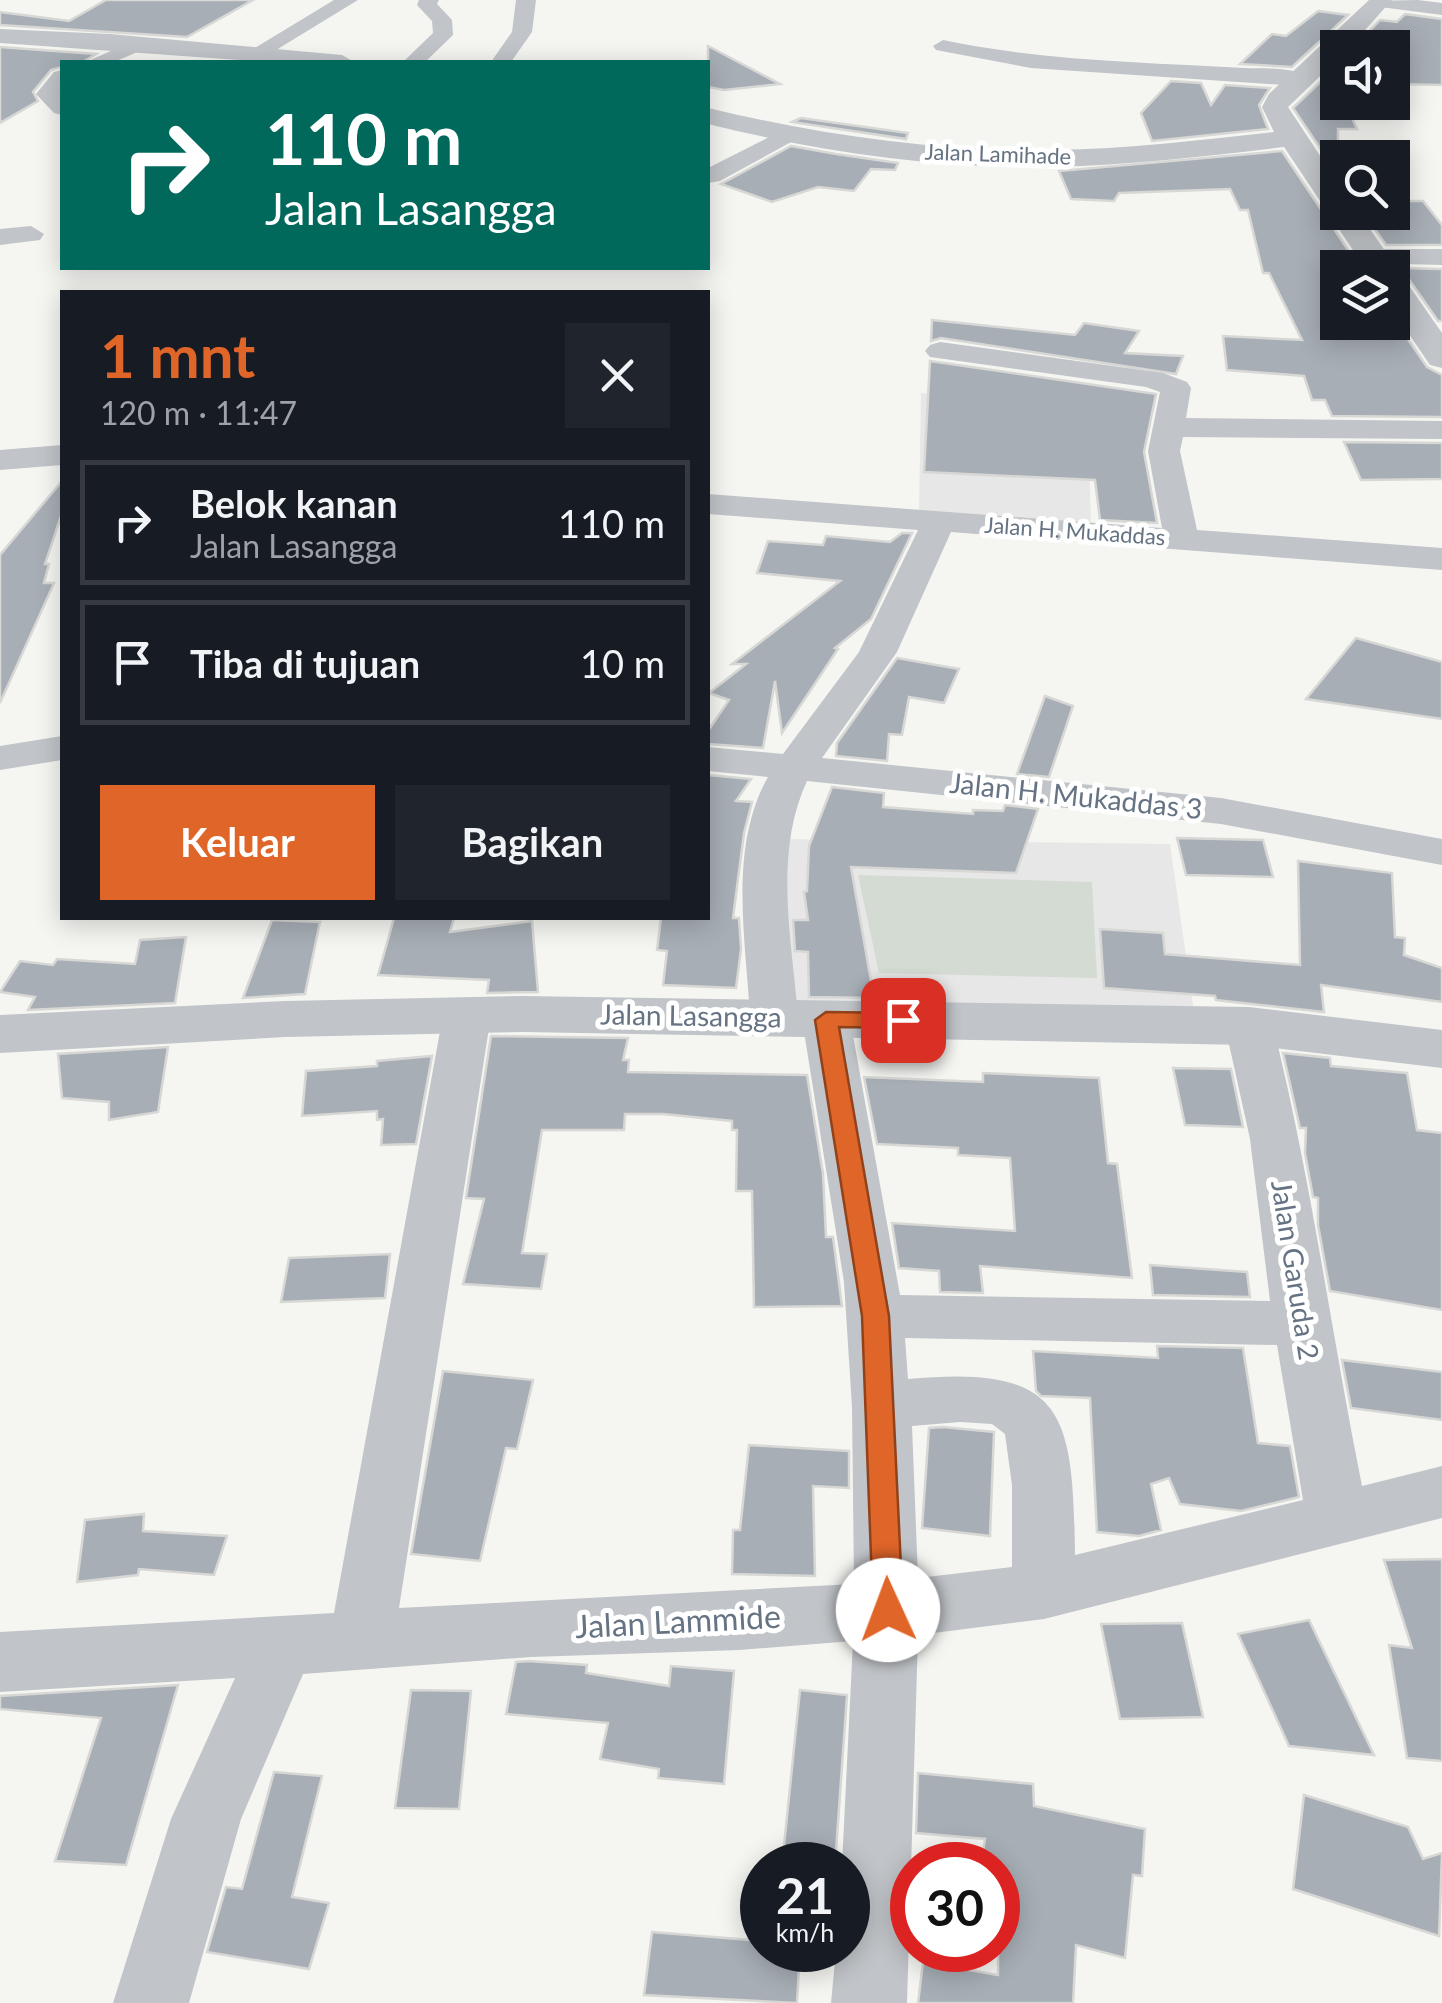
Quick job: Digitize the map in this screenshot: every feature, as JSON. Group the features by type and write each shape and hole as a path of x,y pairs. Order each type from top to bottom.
{"street":[{"path":"256,54 348,0"},
{"path":"415,60 443,36 442,20 427,5 429,0"},
{"path":"502,60 522,32 526,0"},
{"path":"1320,179 1291,138 1276,107 1381,0 1440,21"},
{"path":"0,36 320,60"},
{"path":"101,60 140,44"},
{"path":"943,46 1030,62 1225,71 1300,79"},
{"path":"60,80 48,94 60,106"},
{"name":"Jalan Lamihade","path":"710,117 785,136 933,153 1044,158 1162,152 1291,138"},
{"path":"711,176 785,136"},
{"path":"0,236 31,234"},
{"path":"1410,264 1442,257"},
{"path":"1410,310 1442,358"},
{"path":"940,351 1164,382 1176,388 1164,452 1181,538"},
{"path":"1166,427 1442,430"},
{"path":"0,460 60,452"},
{"name":"Jalan H. Mukaddas","path":"710,504 1442,559"},
{"path":"869,2003 883,1807 888,1610 875,1316 800,1018 768,864 771,820 790,769 852,692 908,600 938,522"},
{"path":"0,758 60,748"},
{"name":"Jalan H. Mukaddas 3","path":"710,759 1221,811 1442,852"},
{"path":"361,1640 467,1015"},
{"name":"Jalan Lasangga","path":"0,1034 285,1019 467,1015 800,1018 1249,1026 1442,1048"},
{"name":"Jalan Garuda 2","path":"1249,1026 1276,1139 1301,1324 1337,1516"},
{"path":"875,1316 1301,1324"},
{"path":"880,1405 982,1400 1002,1402 1024,1413 1033,1429 1039,1458 1044,1591"},
{"name":"Jalan Lammide","path":"0,1662 888,1610 1044,1591 1442,1492"},
{"path":"151,2003 206,1819 282,1646"}],"shaded area":[{"path":"921,393 1088,406 1091,527 919,512"},
{"path":"781,839 1170,844 1194,1013 782,1010"},
{"path":"858,875 1092,882 1097,978 879,973"}],"building":[{"path":"106,0 253,0 187,37 0,25 0,12 69,21"},
{"path":"1318,11 1348,15 1332,30 1320,30 1320,41 1292,67 1240,64 1272,34 1286,36"},
{"path":"1405,14 1442,19 1442,85 1410,84 1410,30 1371,30 1380,20 1397,22"},
{"path":"708,46 780,84 724,90 710,87"},
{"path":"0,47 96,54 86,60 60,60 60,68 51,70 33,92 38,101 0,123"},
{"path":"1171,81 1201,83 1211,105 1225,85 1270,88 1259,105 1268,129 1152,141 1141,113"},
{"path":"1320,82 1320,120 1353,120 1357,129 1338,129 1338,140 1320,140 1320,148 1293,108"},
{"path":"801,118 908,133 906,139 792,122"},
{"path":"791,146 898,163 895,170 871,169 854,191 818,187 772,202 721,184"},
{"path":"1282,151 1320,208 1320,230 1335,230 1348,250 1320,250 1320,340 1408,340 1427,367 1442,375 1442,417 1332,416 1325,400 1312,400 1304,376 1227,370 1223,336 1302,340 1269,273 1263,273 1248,210 1240,210 1230,189 1119,193 1114,201 1071,199 1059,171"},
{"path":"1410,201 1423,201 1442,225 1442,245 1386,245 1376,230 1410,230"},
{"path":"1410,268 1442,269 1442,321 1438,321 1410,281"},
{"path":"932,320 1075,335 1084,323 1139,331 1125,353 1183,356 1176,374 941,338 931,341"},
{"path":"930,361 1156,394 1144,452 1157,523 1100,520 1095,480 924,472"},
{"path":"1344,442 1442,443 1442,479 1361,480"},
{"path":"60,483 60,519 45,564 49,564 44,583 54,583 0,703 0,555"},
{"path":"902,533 912,533 871,619 835,648 838,649 782,733 775,681 763,748 710,744 710,728 729,700 710,692 746,664 732,664 840,581 757,573 768,541 823,545 826,536 890,542"},
{"path":"1356,638 1442,662 1442,719 1306,699"},
{"path":"897,658 959,669 944,703 909,697 902,735 889,734 887,761 836,756 837,743"},
{"path":"1045,696 1073,706 1049,777 1017,774"},
{"path":"710,775 751,779 736,801 752,802 733,918 739,918 741,949 736,988 663,985 667,951 657,950 661,920 710,920"},
{"path":"832,787 884,793 883,807 973,814 973,810 1003,811 1005,805 1038,809 1016,873 851,867 874,998 809,997 808,952 795,951 793,920 808,920 804,892 809,846"},
{"path":"1177,838 1263,840 1273,877 1186,875"},
{"path":"1298,861 1392,873 1395,937 1405,938 1404,955 1442,968 1442,1002 1321,985 1324,1012 1216,1000 1215,996 1104,988 1100,929 1163,933 1165,954 1300,965"},
{"path":"272,920 320,922 305,994 243,998"},
{"path":"393,920 453,920 450,932 532,921 538,992 487,993 489,980 378,975"},
{"path":"186,937 175,1003 28,1010 35,997 0,992 20,961 53,965 57,959 135,964 140,940"},
{"path":"491,1036 628,1038 623,1060 629,1060 628,1072 807,1075 823,1174 826,1237 833,1237 842,1306 754,1307 752,1191 736,1191 737,1130 732,1130 732,1121 663,1114 625,1114 624,1130 542,1130 522,1253 547,1254 541,1289 463,1284 484,1199 466,1198"},
{"path":"168,1047 158,1112 109,1120 109,1102 62,1098 58,1054"},
{"path":"1283,1053 1330,1058 1331,1066 1407,1073 1417,1130 1442,1133 1442,1310 1330,1291 1318,1225 1318,1198 1313,1197 1305,1153 1306,1128 1300,1128"},
{"path":"432,1056 416,1144 381,1145 383,1119 377,1120 377,1111 302,1116 306,1071 377,1066 377,1061"},
{"path":"1173,1068 1231,1069 1243,1127 1185,1125"},
{"path":"983,1073 1099,1078 1108,1163 1117,1164 1132,1278 980,1266 983,1293 940,1292 939,1271 899,1268 892,1223 1015,1231 1010,1158 958,1155 958,1148 877,1144 864,1077 983,1082"},
{"path":"390,1254 385,1298 281,1302 289,1258"},
{"path":"1150,1265 1247,1272 1250,1297 1153,1295"},
{"path":"1157,1346 1243,1348 1258,1443 1290,1446 1299,1497 1241,1511 1180,1504 1169,1478 1151,1484 1161,1530 1139,1536 1097,1532 1090,1398 1041,1396 1036,1391 1033,1351 1158,1358"},
{"path":"1342,1360 1442,1372 1442,1420 1351,1408"},
{"path":"443,1371 533,1380 517,1449 506,1448 480,1561 411,1554"},
{"path":"929,1428 994,1432 990,1536 922,1528"},
{"path":"749,1445 849,1451 849,1488 813,1486 815,1576 732,1574 733,1530 740,1530"},
{"path":"144,1514 143,1531 227,1536 214,1575 139,1569 138,1575 77,1582 85,1520"},
{"path":"1442,1559 1442,1761 1407,1758 1389,1645 1412,1648 1384,1560"},
{"path":"1309,1620 1374,1755 1289,1746 1238,1634"},
{"path":"1182,1623 1203,1717 1120,1719 1101,1624"},
{"path":"516,1662 587,1665 586,1673 669,1686 671,1666 734,1671 724,1784 658,1778 659,1769 600,1759 608,1723 506,1714"},
{"path":"178,1685 126,1865 55,1861 101,1718 0,1709 0,1696"},
{"path":"411,1690 471,1691 459,1809 395,1808"},
{"path":"800,1690 847,1695 837,1842 784,1842"},
{"path":"274,1772 322,1776 292,1897 329,1903 309,1969 207,1952 226,1887 242,1889"},
{"path":"918,1773 1033,1784 1034,1806 1145,1829 1142,1876 1133,1875 1125,1958 1076,1945 1073,2003 918,2003 922,1972 1020,1972 1020,1842 985,1842 985,1839 916,1833"},
{"path":"1304,1795 1408,1827 1423,1859 1442,1853 1439,1936 1293,1889"},
{"path":"652,1932 740,1939 740,1972 799,1972 797,2003 644,1995"}],"route":[{"path":"888,1610 875,1316 826,1020 903,1020"}]}
